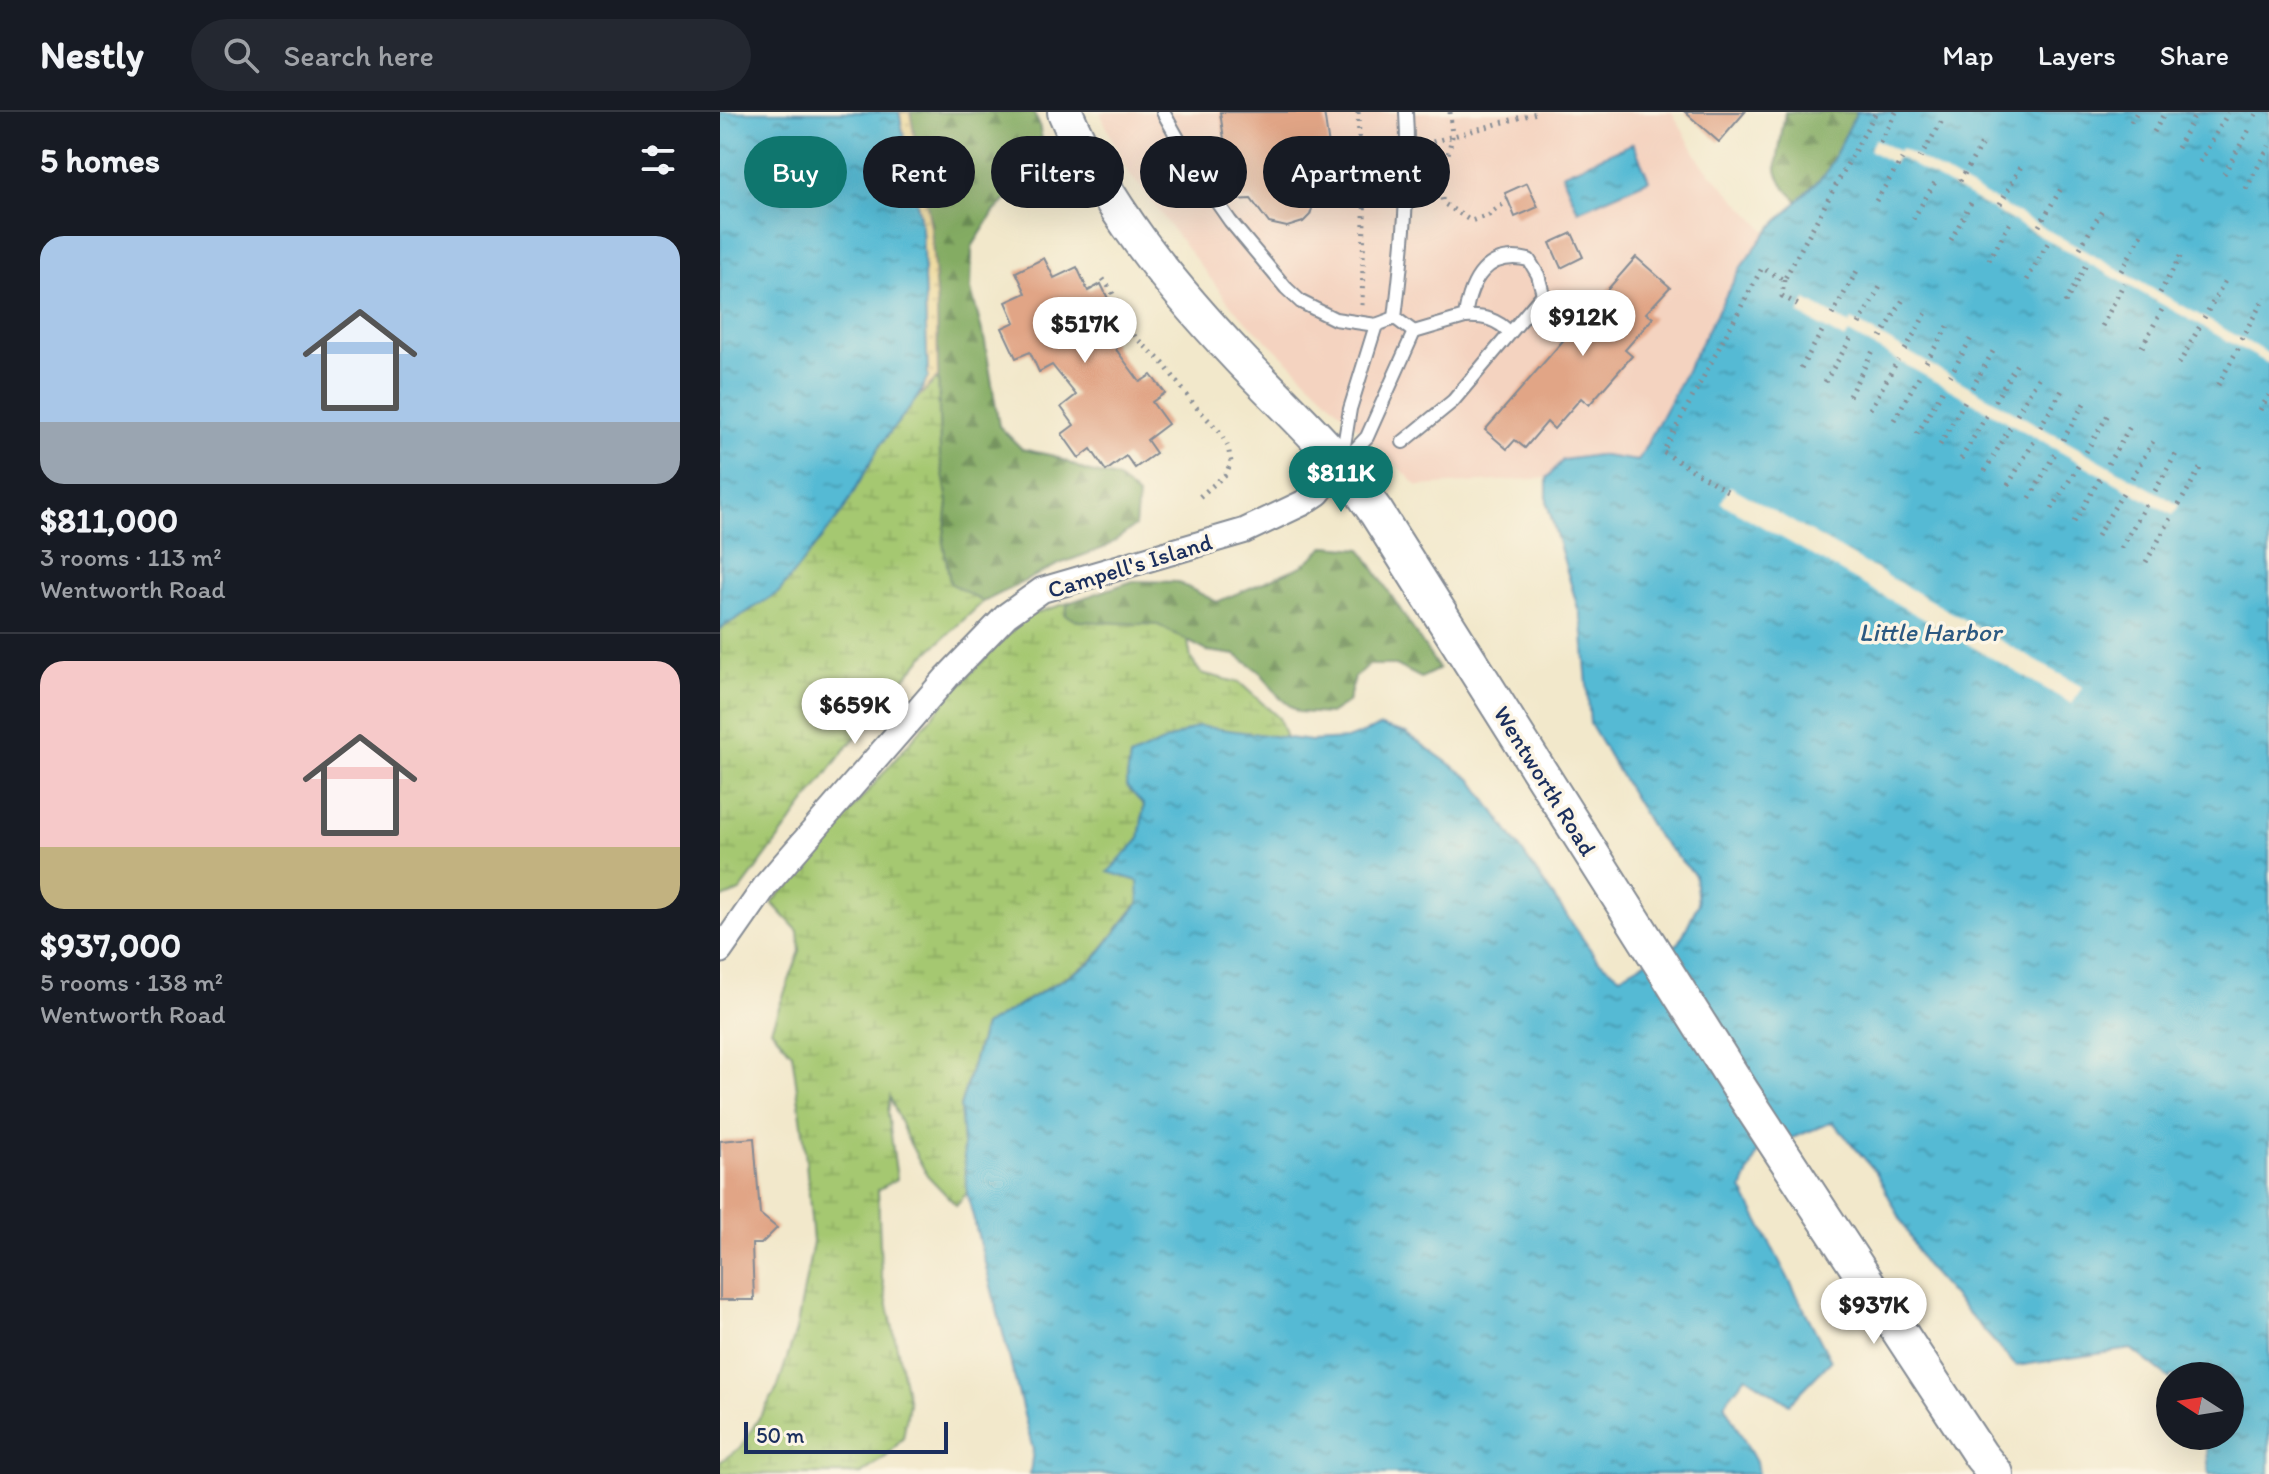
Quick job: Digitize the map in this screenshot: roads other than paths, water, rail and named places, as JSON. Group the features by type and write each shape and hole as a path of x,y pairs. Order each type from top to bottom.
{"main road":[{"name":"Wentworth Road","path":"1065,112 1109,195 1134,234 1173,285 1235,354 1341,464 1409,563 1800,1181 1981,1456 1996,1474"}],"street":[{"name":"Campell's Island","path":"720,951 766,885 947,677 1007,615 1042,590 1244,531 1318,493 1341,464"}],"lane":[{"path":"1163,112 1202,181 1230,221 1301,302 1335,319 1376,325 1395,318"},
{"path":"1395,318 1403,254 1409,149 1406,112"},
{"path":"1403,442 1453,401 1543,294 1538,275 1529,260 1512,256 1498,260 1482,272 1472,283 1465,317"},
{"path":"1341,464 1367,437 1414,332 1465,317 1488,318 1501,323 1510,333"},
{"path":"1395,318 1414,332"},
{"path":"1341,464 1350,409 1376,325"}],"water":[{"path":"720,112 899,112 904,136 863,136 863,208 918,208 922,228 928,377 917,398 881,444 843,511 779,592 720,629"},
{"name":"Little Harbor","path":"1857,112 2269,112 2269,1474 2209,1474 2207,1450 2244,1450 2244,1362 2156,1362 2156,1368 2131,1349 2016,1366 1924,1264 1876,1172 1833,1122 1758,1151 1742,1189 1831,1361 1789,1404 1746,1376 1724,1404 1756,1462 1758,1474 1030,1474 1033,1450 967,1193 960,1107 984,1026 1092,962 1139,903 1138,881 1108,872 1139,840 1144,805 1126,786 1130,757 1198,726 1311,741 1347,739 1381,726 1406,733 1472,780 1597,959 1620,976 1679,943 1698,904 1695,875 1656,835 1590,724 1582,622 1547,503 1547,478 1563,460 1597,455 1638,461 1741,267 1767,232 1826,173"},
{"path":"1633,143 1649,180 1578,211 1562,174"}]}
